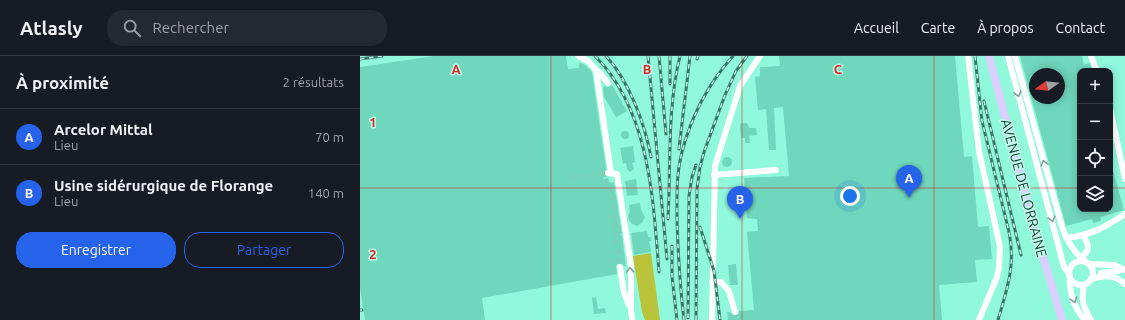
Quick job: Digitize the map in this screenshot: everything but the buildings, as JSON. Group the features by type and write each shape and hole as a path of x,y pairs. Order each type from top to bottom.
{"main road":[{"name":"AVENUE DE LORRAINE","path":"989,56 1032,220 1062,320"}],"lane":[{"path":"578,56 588,61 608,83"},
{"path":"712,320 715,166 740,86 760,56"},
{"path":"968,56 979,151 1000,247 1000,267 979,320"},
{"path":"1008,56 1064,267 1074,282 1084,285"},
{"path":"1015,56 1066,238 1070,246 1092,267 1092,276 1084,285 1082,297 1083,303 1091,320"},
{"path":"1091,56 1096,68"},
{"path":"596,70 610,173 617,174 631,266 632,320"},
{"path":"1113,122 1125,179"},
{"path":"714,175 776,170"},
{"path":"1066,238 1083,236 1107,226 1125,214"},
{"path":"1083,236 1088,246 1085,261"},
{"path":"1085,320 1080,314 1072,298 1069,274 1072,265 1074,263 1085,261 1114,265 1125,270"},
{"path":"620,267 624,293 631,309"},
{"path":"1092,276 1107,272 1125,270"},
{"path":"1092,276 1111,276 1120,279 1125,284"},
{"path":"712,282 721,282 729,291 735,312"}],"shaded area":[{"path":"651,253 660,320 645,320 642,312 633,256"}],"tunnel":[{"path":"608,173 604,174 608,188 611,192 620,267"},
{"path":"570,178 604,174"},
{"path":"735,312 735,320"}],"railway":[{"path":"360,59 382,56"},
{"path":"595,56 613,78 627,103 638,129 651,186 659,272"},
{"path":"606,56 629,90 645,131 651,157"},
{"path":"648,56 667,259"},
{"path":"659,56 666,134"},
{"path":"670,56 670,84"},
{"path":"668,219 671,117 680,56"},
{"path":"679,149 690,56"},
{"path":"684,320 679,270 677,219 677,186 680,161 690,126 702,101 716,77 733,56"},
{"path":"696,320 697,189 700,167 725,95 736,71 747,56"},
{"path":"975,56 982,121 1009,232 1012,255 1010,277 998,320"},
{"path":"984,101 1021,255"},
{"path":"688,318 689,196 692,177 696,165"},
{"path":"700,227 714,271 720,320"},
{"path":"672,246 672,276 677,320"}],"place":[{"name":"Arcelor Mittal","path":"909,198"},
{"name":"Usine sidérurgique de Florange","path":"740,219"}]}
